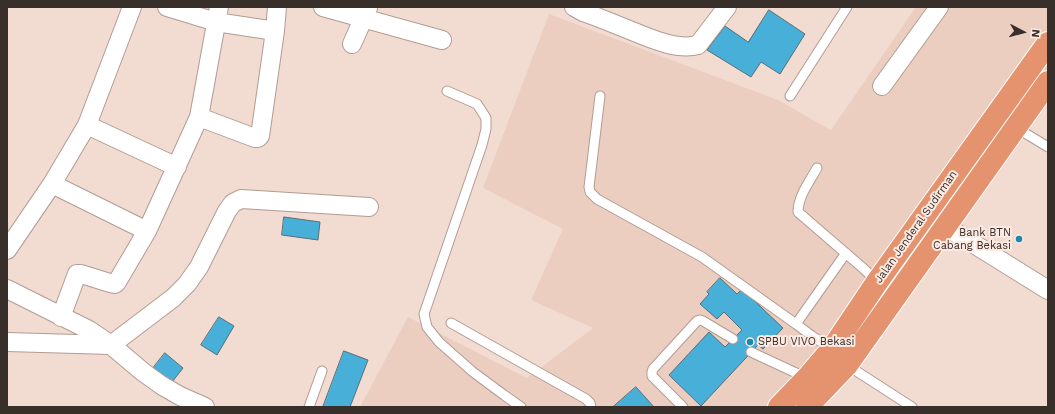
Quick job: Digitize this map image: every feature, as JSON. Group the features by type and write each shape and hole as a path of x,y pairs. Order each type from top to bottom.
{"highway":[{"name":"Jalan Jenderal Sudirman","path":"779,407 832,349 877,282 1048,43"},
{"path":"807,407 847,365 1048,82"}],"street":[{"path":"7,250 52,184 87,125 132,7"},
{"path":"167,7 218,14 275,31"},
{"path":"199,117 258,138 261,133 277,7"},
{"path":"322,7 366,13 442,40"},
{"path":"574,7 583,12 652,39 674,45 688,46 698,45 727,7"},
{"path":"882,86 939,7"},
{"path":"352,44 366,13"},
{"path":"61,316 77,274 114,284 118,282 147,231 199,117 218,14"},
{"path":"87,125 177,167"},
{"path":"52,184 147,231"},
{"path":"7,342 111,345 173,298 187,284 199,267 227,211 233,203 241,199 369,208"},
{"path":"945,226 1048,290"},
{"path":"7,289 89,330 111,345 161,385 180,396 205,407"}],"lane":[{"path":"790,96 847,7"},
{"path":"447,90 477,104 486,118 486,129 482,145 424,314 427,327 439,342 473,372 521,407"},
{"path":"600,96 589,187 590,192 597,199 702,257 832,349"},
{"path":"1015,127 1048,147"},
{"path":"817,168 802,194 798,205 798,212 877,282"},
{"path":"796,324 846,253"},
{"path":"683,407 652,376 653,369 697,321 703,321 732,339"},
{"path":"451,323 586,398 591,407"},
{"path":"751,352 807,378"},
{"path":"847,365 912,407"},
{"path":"309,407 322,371"}],"shaded area":[{"path":"916,7 1048,7 1048,82 807,407 360,407 408,317 527,378 593,328 531,300 563,229 483,188 549,14 778,100 831,130"}],"building":[{"path":"769,10 805,34 780,74 761,62 751,77 707,50 725,26 748,42"},
{"path":"284,217 320,222 318,240 282,235"},
{"name":"SPBU VIVO Bekasi","path":"720,278 737,294 742,289 783,328 763,349 758,345 701,406 669,375 709,332 725,347 742,330 724,312 717,319 700,304 709,294 707,292"},
{"path":"219,317 234,326 217,355 201,345"},
{"path":"344,351 368,360 350,407 323,407"},
{"path":"165,353 183,368 169,386 150,372"},
{"path":"636,387 654,407 613,407"}],"place":[{"name":"Bank BTN Cabang Bekasi","path":"1019,239"},
{"name":"SPBU VIVO Bekasi","path":"750,342"}]}
